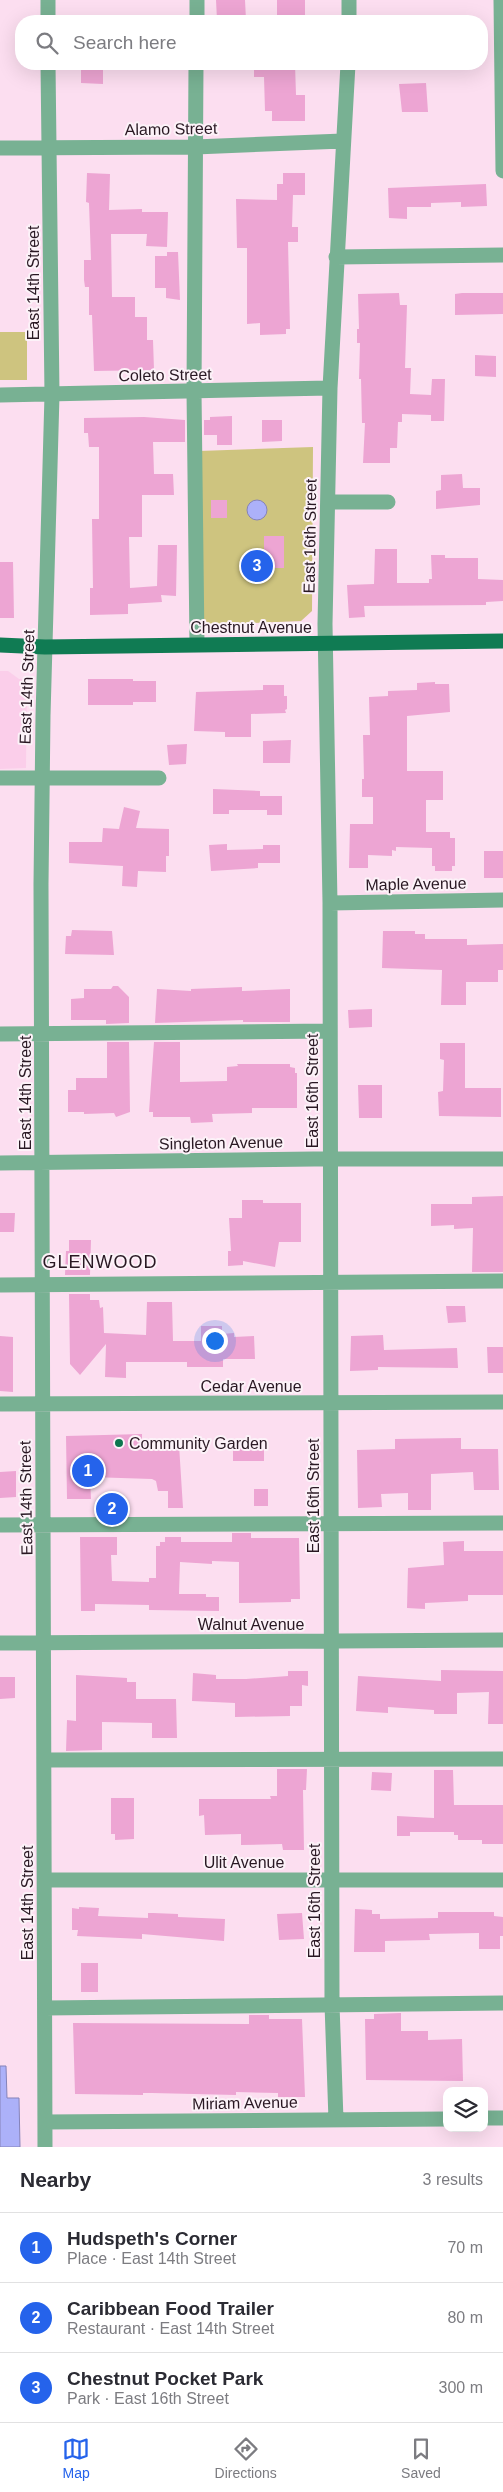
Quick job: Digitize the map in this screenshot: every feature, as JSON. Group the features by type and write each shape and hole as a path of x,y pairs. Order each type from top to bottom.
{"main road":[{"name":"Chestnut Avenue","path":"0,645 46,647 503,641"}],"street":[{"path":"48,0 48,15"},
{"path":"196,15 197,0"},
{"path":"349,0 349,15"},
{"path":"501,0 503,171"},
{"name":"East 14th Street","path":"45,2147 42,778 52,395 48,70"},
{"path":"196,70 194,392 197,644"},
{"name":"East 16th Street","path":"336,2120 332,2004 330,902 326,644 330,388 348,70"},
{"name":"Alamo Street","path":"0,148 195,147 343,141"},
{"path":"336,257 503,254"},
{"name":"Coleto Street","path":"0,395 330,388"},
{"path":"329,502 388,502"},
{"path":"0,778 159,778"},
{"name":"Maple Avenue","path":"330,902 503,900"},
{"path":"0,1034 330,1031"},
{"name":"Singleton Avenue","path":"0,1163 503,1159"},
{"path":"0,1285 503,1281"},
{"name":"Cedar Avenue","path":"0,1404 503,1402"},
{"path":"0,1525 503,1522"},
{"name":"Walnut Avenue","path":"0,1643 503,1640"},
{"path":"44,1760 503,1759"},
{"name":"Ulit Avenue","path":"45,1880 503,1880"},
{"path":"45,2008 503,2003"},
{"path":"488,2118 503,2118"},
{"name":"Miriam Avenue","path":"45,2122 443,2119"}],"shaded area":[{"path":"0,332 27,332 27,380 0,380"},
{"path":"313,447 312,611 301,621 201,625 199,451"},
{"path":"0,671 8,671 19,679 27,679 26,768 0,769"}],"water":[{"path":"257,500 264,503 267,510 264,517 257,520 250,517 247,510 250,503"},
{"path":"0,2066 6,2066 7,2098 19,2098 20,2147 0,2147"}],"building":[{"path":"216,0 245,0 246,15 217,15"},
{"path":"277,0 305,0 305,15 277,15"},
{"path":"81,70 103,70 103,84 81,83"},
{"path":"254,70 295,70 296,95 305,95 305,121 272,121 272,111 265,111 264,77 254,77"},
{"path":"426,83 428,112 402,112 399,84"},
{"path":"87,173 110,174 109,210 142,209 142,212 168,212 167,247 146,246 147,234 111,234 112,297 135,297 135,317 147,317 147,340 153,340 154,370 94,371 92,315 89,315 89,287 85,287 84,280 84,260 91,260 89,203 86,202"},
{"path":"283,173 305,173 305,195 293,195 292,227 298,227 298,242 288,242 290,329 286,329 286,334 260,335 260,323 247,324 247,248 237,248 236,199 277,200 277,184 283,184"},
{"path":"486,184 487,206 461,207 461,202 431,203 431,207 407,207 407,219 389,218 388,188"},
{"path":"167,252 178,252 180,300 166,298 166,288 155,288 155,256 167,256"},
{"path":"399,293 400,305 407,305 405,368 411,368 410,394 431,395 432,379 445,379 444,421 431,421 431,415 402,414 402,422 398,422 397,448 390,448 390,463 363,463 365,423 362,423 361,379 359,379 360,343 357,343 357,329 359,329 358,294"},
{"path":"503,293 503,314 455,315 455,294"},
{"path":"475,355 496,356 496,377 475,376"},
{"path":"232,416 232,445 217,445 217,435 204,435 204,420 210,420 210,417"},
{"path":"144,417 185,420 185,442 153,442 154,474 173,474 174,495 142,495 142,537 129,537 130,588 157,586 158,545 177,545 176,596 161,595 162,602 128,604 128,614 90,615 90,588 93,588 92,519 99,519 99,447 89,447 88,433 84,433 84,418"},
{"path":"262,420 282,420 282,441 262,442"},
{"path":"462,474 463,488 480,488 480,505 436,509 436,491 441,490 441,475"},
{"path":"211,500 227,500 227,518 211,518"},
{"path":"264,536 284,536 284,568 264,568"},
{"path":"375,549 397,549 397,583 429,583 429,579 432,579 431,555 445,555 445,558 478,558 478,579 503,580 503,601 486,602 486,605 364,606 365,617 349,618 347,585 374,584"},
{"path":"0,562 13,562 14,618 0,618"},
{"path":"88,679 156,681 156,702 133,702 133,705 88,705"},
{"path":"435,682 435,684 449,684 450,712 407,716 407,771 443,771 443,800 426,800 426,832 450,832 450,838 455,838 455,866 452,866 452,871 435,871 435,866 432,866 432,848 396,847 396,851 392,850 392,856 368,855 368,868 349,868 350,824 373,824 373,797 362,797 362,779 364,779 363,735 370,735 369,697 388,696 388,691 417,690 417,683"},
{"path":"263,685 284,685 284,696 287,696 287,709 285,710 286,713 251,714 251,737 225,737 225,732 194,731 196,692 263,690"},
{"path":"291,740 290,763 263,763 263,741"},
{"path":"187,744 186,764 169,765 167,745"},
{"path":"213,789 260,791 260,796 282,796 282,815 267,815 267,810 229,810 229,814 213,814"},
{"path":"124,807 140,811 136,828 169,829 169,856 166,856 166,872 138,871 137,887 122,886 123,866 69,863 69,842 102,842 103,828 119,829"},
{"path":"227,844 227,850 263,849 263,845 280,845 280,863 258,863 258,868 211,871 209,845"},
{"path":"484,851 503,851 503,878 484,878"},
{"path":"72,930 112,931 114,955 65,954 66,936 71,936"},
{"path":"383,931 415,931 415,934 425,934 425,939 467,939 467,945 503,944 503,970 498,970 498,982 466,982 466,1005 441,1005 442,970 382,968"},
{"path":"113,986 118,986 129,997 129,1023 106,1024 106,1020 71,1020 71,999 84,998 84,989 111,989"},
{"path":"242,987 242,991 290,989 290,1022 243,1022 243,1020 155,1023 157,989 191,991 191,989"},
{"path":"372,1009 372,1027 349,1028 348,1010"},
{"path":"107,1042 129,1042 130,1112 116,1117 114,1113 84,1114 84,1112 68,1112 68,1090 76,1090 76,1078 107,1078"},
{"path":"154,1042 180,1042 180,1082 227,1081 227,1067 238,1066 237,1064 290,1064 290,1067 295,1068 295,1073 297,1073 297,1108 252,1108 252,1113 212,1114 213,1122 191,1123 190,1117 153,1117 153,1112 149,1112"},
{"path":"440,1043 465,1043 465,1088 501,1088 501,1117 439,1116 438,1092 443,1091 444,1060 440,1059"},
{"path":"358,1085 382,1085 382,1118 359,1118"},
{"path":"503,1196 503,1272 472,1272 473,1228 454,1229 454,1225 431,1226 431,1204 472,1204 472,1197"},
{"path":"242,1200 263,1200 263,1203 301,1203 301,1242 279,1242 275,1267 243,1261 243,1265 228,1266 228,1251 231,1251 229,1218 242,1218"},
{"path":"0,1213 15,1213 14,1232 0,1232"},
{"path":"69,1240 91,1240 90,1275 65,1275 66,1251 69,1251"},
{"path":"69,1294 90,1294 90,1300 99,1300 100,1308 103,1307 104,1333 146,1335 147,1302 172,1302 173,1341 201,1341 201,1326 222,1326 222,1334 234,1333 234,1337 254,1336 255,1359 223,1359 223,1367 187,1367 187,1362 126,1362 126,1378 105,1377 106,1344 80,1375 70,1364"},
{"path":"446,1306 465,1306 466,1322 448,1323"},
{"path":"383,1335 384,1350 457,1348 458,1368 378,1367 378,1370 350,1371 351,1336"},
{"path":"0,1336 13,1337 13,1392 0,1391"},
{"path":"487,1347 503,1347 503,1373 488,1373"},
{"path":"142,1434 142,1443 174,1441 175,1445 179,1445 183,1508 168,1508 168,1491 158,1491 156,1481 152,1479 90,1477 91,1499 67,1499 66,1436"},
{"path":"461,1438 461,1449 498,1449 499,1490 474,1490 473,1472 431,1474 431,1510 408,1510 408,1493 381,1494 382,1507 358,1508 357,1450 395,1449 395,1439"},
{"path":"233,1447 264,1448 264,1461 233,1461"},
{"path":"16,1471 16,1497 0,1498 0,1472"},
{"path":"254,1489 268,1489 268,1506 254,1506"},
{"path":"232,1533 251,1533 251,1538 299,1538 300,1599 291,1599 291,1602 239,1603 239,1562 212,1561 212,1564 180,1562 179,1594 206,1594 206,1597 219,1597 219,1611 149,1610 149,1605 95,1604 95,1611 81,1611 80,1537 117,1537 117,1555 111,1555 112,1581 149,1582 149,1578 156,1578 156,1546 160,1546 160,1542 165,1542 165,1537 181,1537 181,1542 232,1542"},
{"path":"464,1541 464,1551 503,1551 503,1595 468,1595 468,1601 425,1603 425,1609 407,1608 408,1568 444,1565 443,1542"},
{"path":"441,1670 503,1671 503,1724 488,1724 489,1692 457,1693 457,1714 434,1714 434,1710 388,1707 388,1713 356,1711 358,1676 441,1681"},
{"path":"288,1671 308,1671 308,1686 302,1685 302,1706 290,1706 290,1716 235,1717 235,1703 192,1701 193,1673 216,1675 216,1679 246,1679 288,1676"},
{"path":"76,1675 127,1678 127,1682 136,1682 136,1699 176,1699 177,1738 152,1738 152,1723 102,1722 102,1750 66,1751 67,1720 76,1721"},
{"path":"0,1677 15,1677 15,1698 0,1699"},
{"path":"277,1769 307,1769 306,1790 303,1790 304,1850 283,1850 282,1844 241,1845 241,1834 205,1835 204,1815 199,1816 199,1799 271,1799 270,1796 277,1796"},
{"path":"434,1770 453,1770 454,1805 503,1805 503,1844 482,1844 482,1840 458,1840 458,1835 454,1835 454,1832 410,1832 410,1836 397,1836 397,1816 434,1818"},
{"path":"372,1772 392,1773 391,1791 371,1790"},
{"path":"111,1798 134,1798 134,1839 115,1840 115,1834 111,1834"},
{"path":"79,1907 99,1908 98,1916 148,1918 148,1913 153,1913 178,1914 178,1917 225,1919 224,1941 142,1934 142,1939 77,1936 78,1930 72,1930 72,1908 79,1909"},
{"path":"355,1909 372,1910 372,1914 380,1914 380,1919 438,1918 438,1912 494,1912 494,1916 503,1917 503,1936 500,1936 500,1949 479,1949 479,1933 429,1934 430,1940 385,1941 385,1952 354,1952"},
{"path":"302,1913 304,1939 279,1940 277,1914"},
{"path":"81,1963 98,1963 98,1992 81,1992"},
{"path":"401,2013 401,2031 428,2031 428,2040 462,2039 463,2081 366,2080 365,2019 374,2019 374,2014"},
{"path":"249,2015 269,2015 269,2019 302,2019 305,2097 278,2097 278,2093 236,2092 236,2095 75,2094 73,2023 249,2024"}],"place":[{"name":"Chestnut Pocket Park","path":"257,566"},
{"name":"Community Garden","path":"119,1443"},
{"name":"Hudspeth's Corner","path":"88,1471"},
{"name":"Caribbean Food Trailer","path":"112,1509"}],"district":[{"name":"GLENWOOD","path":"100,1262"}]}
